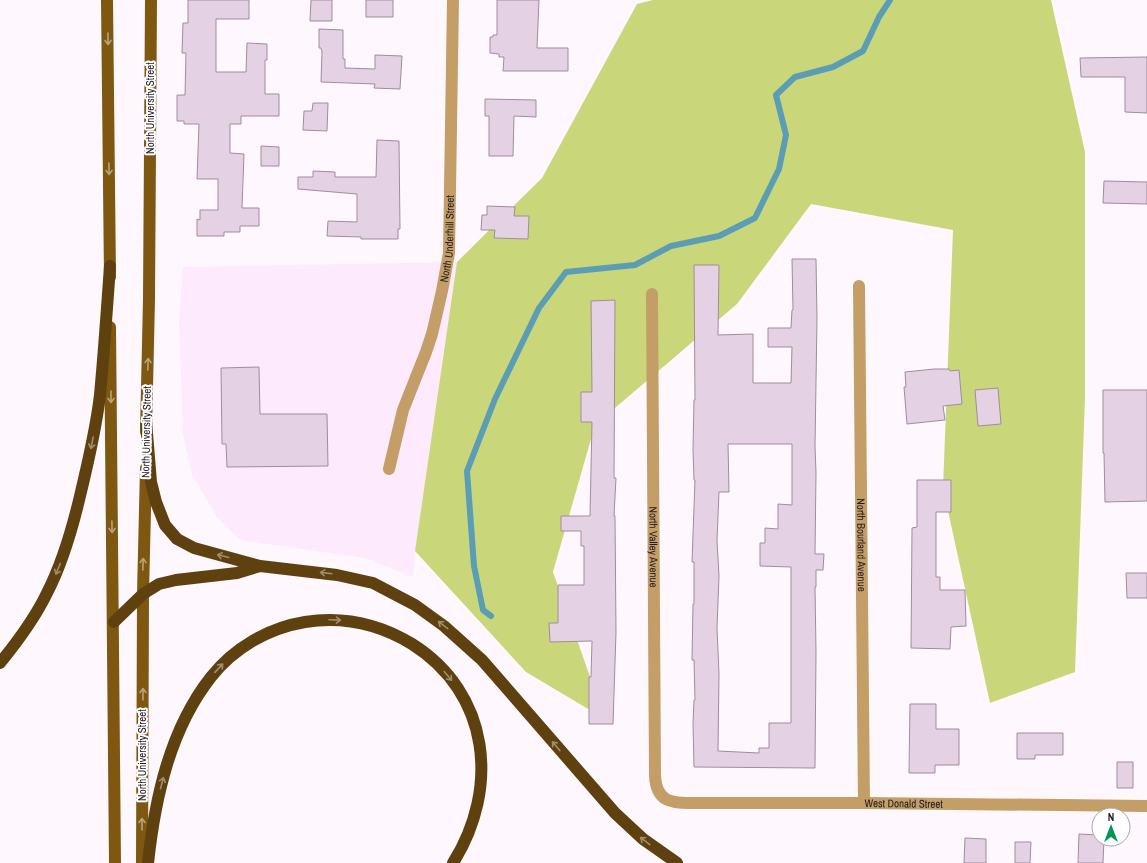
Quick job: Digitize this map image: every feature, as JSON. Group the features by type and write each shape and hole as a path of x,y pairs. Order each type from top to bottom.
{"highway":[{"path":"0,663 21,637 47,594 59,568 72,528 86,472 98,408 110,266"},
{"path":"146,421 153,493 158,510 165,525 177,538 194,548 260,566 337,575 373,583 415,605 435,619 482,660 615,813 643,839 677,863"},
{"path":"114,622 142,594 153,587 167,582 237,573 260,566"},
{"path":"148,863 153,826 167,765 182,724 194,702 212,676 235,653 265,634 278,628 299,623 332,620 348,621 379,627 392,632 415,646 446,673 460,692 470,712 477,731 480,746 482,782 479,802 470,830 453,863"}],"main road":[{"path":"107,0 114,622 115,863"},
{"name":"North University Street","path":"142,863 142,594 150,293 151,0"}],"street":[{"name":"North Underhill Street","path":"389,469 403,410 432,334 449,253 453,0"},
{"name":"North Bourland Avenue","path":"859,286 864,803"},
{"name":"North Valley Avenue","path":"652,294 655,775 657,788 663,798"},
{"name":"West Donald Street","path":"663,798 679,803 1147,806"}],"shaded area":[{"path":"457,262 415,551 413,577 365,558 240,540 217,517 192,475 183,434 179,321 183,267"}],"green space":[{"path":"653,0 1051,0 1085,152 1085,398 1075,672 990,703 943,488 953,230 811,204 737,304 595,425 553,572 605,719 526,672 415,551 457,262 542,178 637,4"}],"building":[{"path":"188,0 249,0 249,19 216,19 216,72 246,72 247,43 267,44 267,60 265,60 265,94 279,94 279,116 241,116 241,124 230,124 230,153 244,154 242,208 259,208 259,226 240,226 240,232 224,232 224,236 197,236 197,219 200,220 200,210 218,210 218,179 197,179 199,124 184,124 184,121 177,121 177,95 185,95 186,53 182,53 183,23 188,23"},
{"path":"311,0 332,0 332,21 310,21"},
{"path":"366,0 393,0 393,17 366,17"},
{"path":"497,0 539,0 537,48 568,48 568,71 503,71 504,57 499,57 499,54 490,53 490,37 497,35"},
{"path":"319,29 343,30 343,59 345,59 345,68 375,69 375,55 402,56 400,89 374,88 375,84 321,82 322,52 321,48 319,48"},
{"path":"1147,57 1147,113 1125,112 1125,77 1081,77 1080,58"},
{"path":"485,99 536,100 536,117 514,116 513,156 489,156 489,116 485,116"},
{"path":"313,103 328,103 327,131 303,130 304,111 312,111"},
{"path":"377,140 399,141 400,229 398,229 398,239 361,239 361,237 327,236 328,221 357,222 357,194 298,189 298,177 313,177 313,171 335,172 335,177 376,177"},
{"path":"261,146 279,147 279,166 261,166"},
{"path":"1104,181 1147,182 1147,204 1103,203"},
{"path":"487,206 515,207 514,216 529,216 528,239 494,238 495,230 481,230 482,215 487,215"},
{"path":"792,259 816,259 815,554 824,554 823,570 816,570 815,587 815,768 694,767 693,724 695,700 694,660 692,660 694,562 692,562 695,480 693,449 695,400 694,265 719,265 718,335 753,334 753,383 791,383 792,347 768,347 768,328 791,328 793,310","holes":["728,444 792,444 792,505 778,504 778,529 765,528 765,543 760,543 760,566 791,567 791,723 769,723 769,748 759,748 759,753 718,751 719,674 717,628 719,576 717,541 719,492 729,492"]},
{"path":"615,300 614,478 616,478 614,516 616,632 613,724 589,724 589,677 591,677 592,641 550,642 549,623 558,623 558,585 584,585 584,546 581,546 581,531 561,531 561,516 590,516 592,422 581,422 581,392 592,392 591,301"},
{"path":"259,367 260,414 327,414 328,466 227,467 226,444 222,444 221,368"},
{"path":"949,369 950,371 959,370 962,404 943,406 945,420 907,424 904,387 906,387 905,372"},
{"path":"998,388 1001,424 978,426 975,390"},
{"path":"1103,390 1147,390 1147,501 1105,502"},
{"path":"917,480 951,480 951,512 936,512 936,577 940,577 940,590 965,590 966,626 951,627 950,649 911,648 912,528 917,527"},
{"path":"1126,573 1147,573 1147,598 1127,598"},
{"path":"910,704 936,704 936,729 959,729 959,765 935,765 935,773 909,773"},
{"path":"1017,733 1063,733 1063,755 1035,755 1035,759 1017,759"},
{"path":"1117,762 1133,762 1133,788 1117,788"},
{"path":"1079,834 1091,835 1091,847 1104,847 1103,863 1078,863"},
{"path":"965,838 986,839 986,863 964,863"},
{"path":"1015,842 1031,842 1030,863 1015,863"}],"waterway":[{"path":"491,616 483,610 474,566 467,471 495,399 539,308 566,272 635,265 671,246 719,236 755,218 779,169 786,135 776,95 795,77 833,67 863,51 879,17 890,0"}]}
